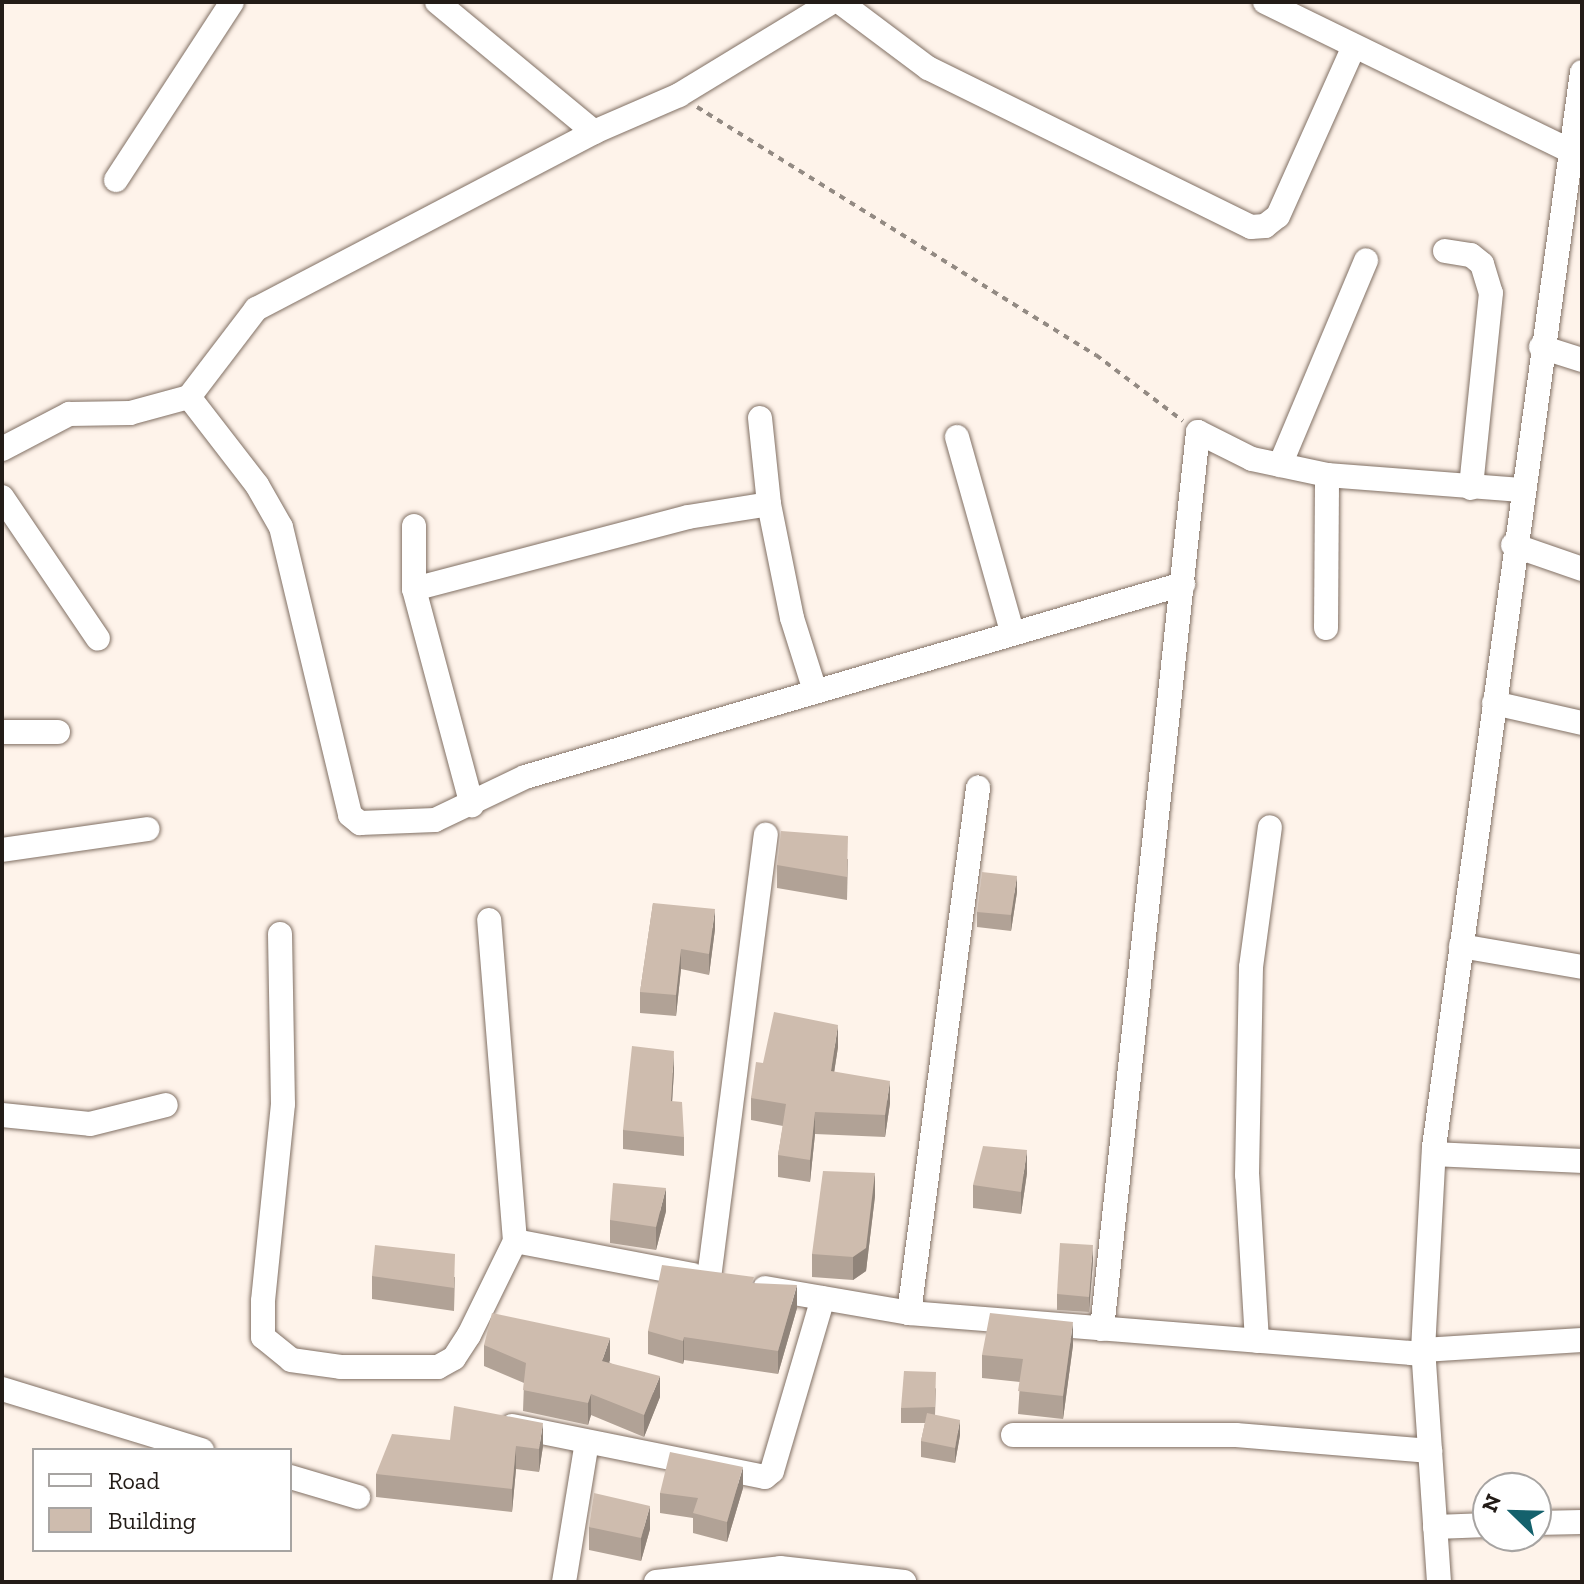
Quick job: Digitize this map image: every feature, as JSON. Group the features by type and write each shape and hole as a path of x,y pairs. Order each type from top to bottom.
{"street":[{"path":"116,180 232,2"},
{"path":"2,449 69,414 130,413 189,397 256,309 594,132 679,95 832,2"},
{"path":"840,2 928,68 1251,227 1265,226 1278,216 1353,48"},
{"path":"1265,2 1353,48 1574,146"},
{"path":"449,5 594,132"},
{"path":"1439,1582 1423,1352 1434,1154 1513,545 1574,146 1582,72"},
{"path":"1445,251 1471,255 1482,264 1491,293 1471,488"},
{"path":"1280,465 1366,260"},
{"path":"1541,347 1582,360"},
{"path":"189,397 257,485 281,527 350,815 371,825 435,820 472,805 525,777 1012,631 1183,584"},
{"path":"760,418 769,504 792,618 815,691"},
{"path":"1102,1329 1198,432 1252,459 1327,475 1521,490"},
{"path":"957,437 1012,631"},
{"path":"1326,628 1327,475"},
{"path":"2,497 98,639"},
{"path":"414,589 688,517 769,504"},
{"path":"414,526 414,589 472,805"},
{"path":"1513,545 1582,569"},
{"path":"1494,703 1582,723"},
{"path":"2,732 58,732"},
{"path":"909,1313 978,788"},
{"path":"1257,1341 1247,1175 1251,967 1270,827"},
{"path":"2,850 147,829"},
{"path":"709,1278 766,835"},
{"path":"280,934 283,1104 263,1337 291,1360 341,1367 438,1367 454,1358 469,1335 515,1241 489,920"},
{"path":"1461,946 1582,967"},
{"path":"2,1115 90,1124 166,1105"},
{"path":"1434,1154 1582,1161"},
{"path":"515,1241 909,1313 1423,1352 1582,1340"},
{"path":"485,1420 765,1477 772,1471 823,1298"},
{"path":"2,1389 195,1448"},
{"path":"1013,1435 1236,1435 1430,1451"},
{"path":"564,1582 587,1442"},
{"path":"292,1478 358,1497"},
{"path":"1552,1523 1582,1522"},
{"path":"1435,1527 1472,1526"},
{"path":"656,1582 780,1568 904,1582"}],"path":[{"path":"679,95 1096,355 1198,432"}],"building":[{"path":"781,831 848,836 847,877 777,865"},
{"path":"982,872 1017,876 1011,915 977,912"},
{"path":"653,903 715,909 709,954 681,949 676,995 640,992"},
{"path":"774,1012 838,1025 831,1071 890,1081 885,1115 815,1112 810,1160 778,1155 786,1104 751,1098 756,1062 763,1063"},
{"path":"632,1046 674,1051 671,1101 682,1102 684,1137 623,1130"},
{"path":"983,1146 1027,1150 1021,1192 973,1185"},
{"path":"823,1171 875,1173 866,1248 853,1257 812,1254"},
{"path":"613,1183 666,1188 656,1227 610,1220"},
{"path":"1060,1243 1093,1245 1089,1297 1057,1294"},
{"path":"375,1245 455,1254 454,1288 372,1276"},
{"path":"662,1265 754,1277 752,1283 797,1285 778,1351 684,1337 683,1341 648,1331"},
{"path":"492,1313 610,1338 602,1361 660,1376 644,1415 591,1394 588,1403 523,1390 526,1363 484,1345"},
{"path":"990,1313 1073,1322 1063,1396 1018,1391 1023,1359 982,1355"},
{"path":"904,1371 936,1372 935,1407 901,1408"},
{"path":"454,1406 543,1423 539,1449 516,1446 512,1489 376,1474 392,1434 450,1440"},
{"path":"927,1413 960,1420 955,1448 921,1441"},
{"path":"670,1452 743,1467 727,1522 693,1513 698,1498 660,1493"},
{"path":"594,1493 650,1506 641,1538 589,1527"}]}
